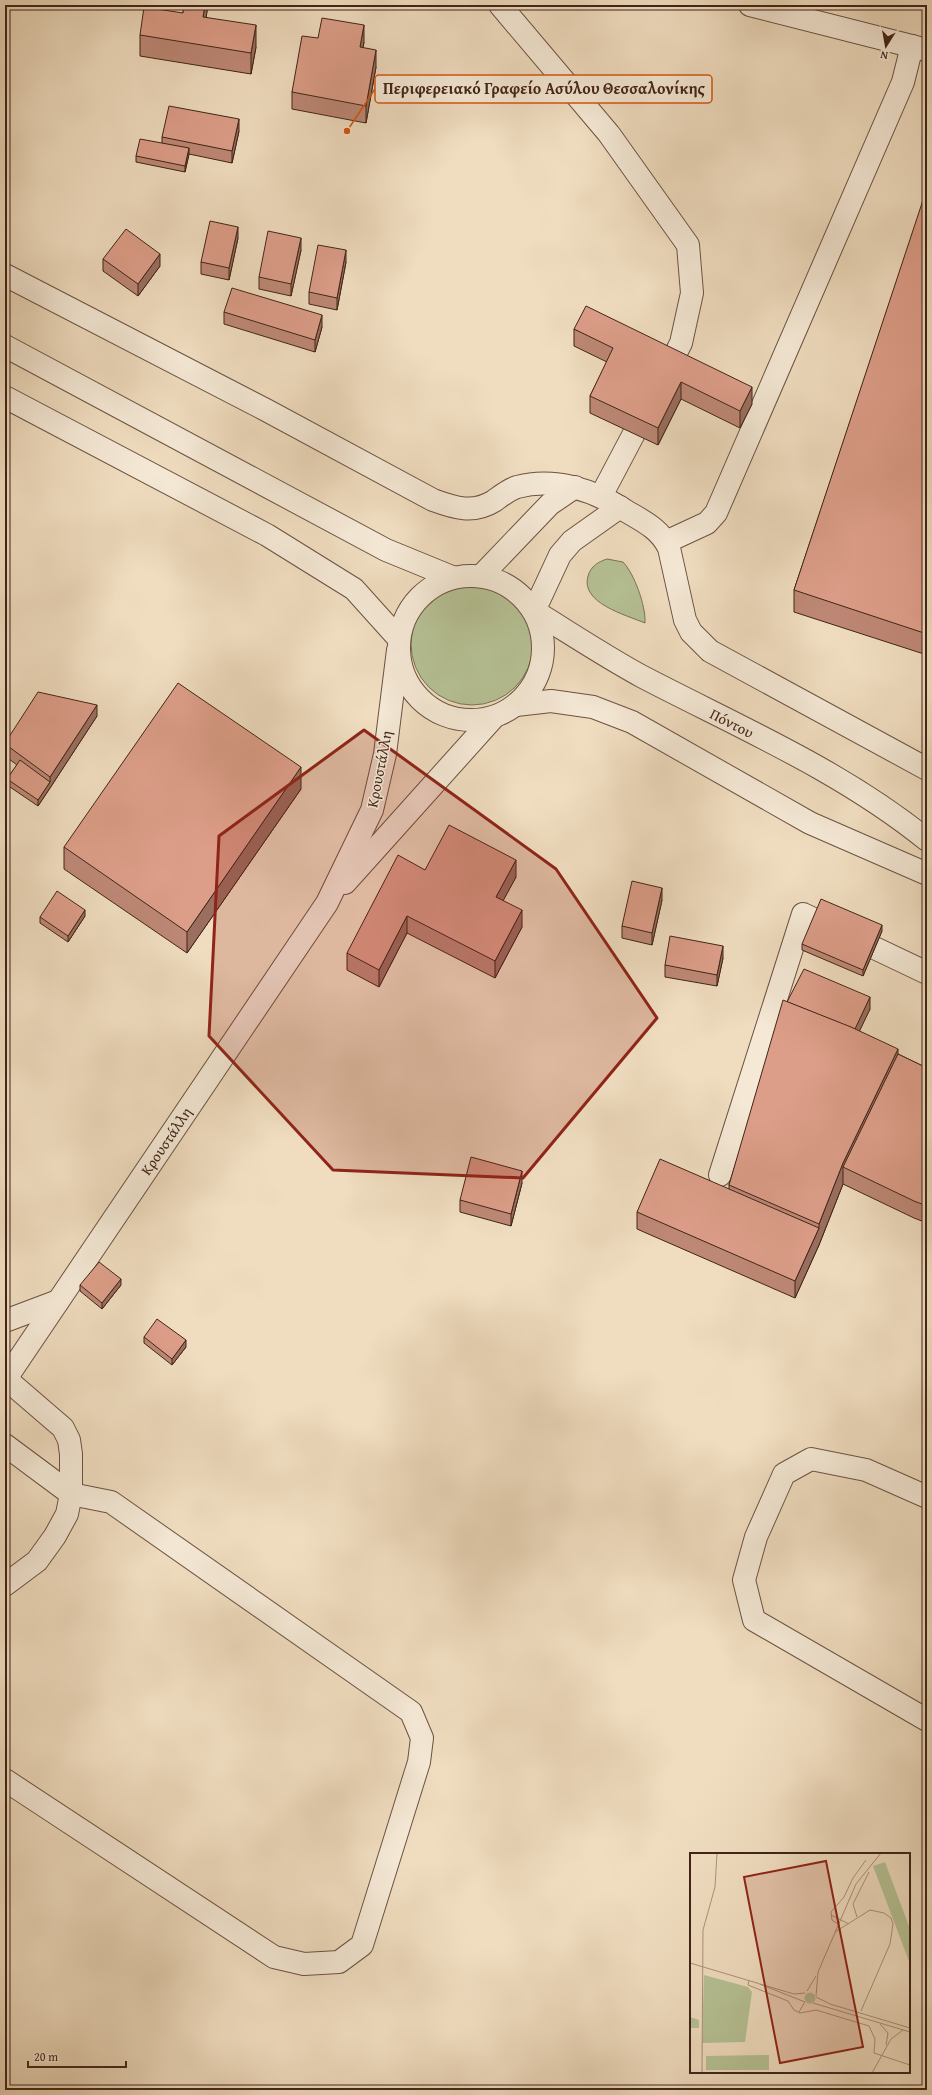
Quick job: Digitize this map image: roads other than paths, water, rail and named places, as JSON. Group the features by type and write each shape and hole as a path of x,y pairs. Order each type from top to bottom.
{"street":[{"path":"500,5 609,134 688,245 692,293 681,343 601,496"},
{"path":"666,542 707,523 716,513 902,82 919,48 750,5"},
{"path":"5,275 266,410 438,502 462,510 480,508 517,487 539,483 575,487 601,496 657,531 666,542 685,620 692,632 710,651 927,769"},
{"path":"5,346 386,550 452,577 481,576 496,580 510,587 523,598 534,611 542,630 544,651 541,665 530,690 516,705 494,717 469,721 445,716 424,703 410,688 401,670 398,644 354,589 273,539 5,397"},
{"path":"481,576 550,504 575,487"},
{"path":"534,611 560,555 572,541 620,507"},
{"name":"Κρουστάλλη","path":"327,903 372,810 385,754 398,644 407,612 426,590 452,577"},
{"name":"Πόντου","path":"534,611 641,676 798,757 905,822 927,840"},
{"path":"516,705 551,701 593,707 632,722 810,823 927,874"},
{"name":"Κρουστάλλη","path":"5,1379 327,903 494,717"},
{"path":"720,1175 803,914 927,973"},
{"path":"5,1321 58,1301"},
{"path":"5,1379 63,1428 68,1440 71,1454 72,1494 67,1514 37,1561 5,1585"},
{"path":"5,1446 72,1494 111,1502 411,1712 422,1738 419,1762 362,1945 339,1962 304,1964 274,1957 5,1780"},
{"path":"927,1497 866,1470 811,1459 784,1474 756,1537 744,1580 754,1620 927,1720"}],"place":[{"name":"Περιφερειακό Γραφείο Ασύλου Θεσσαλονίκης","path":"347,131"}]}
